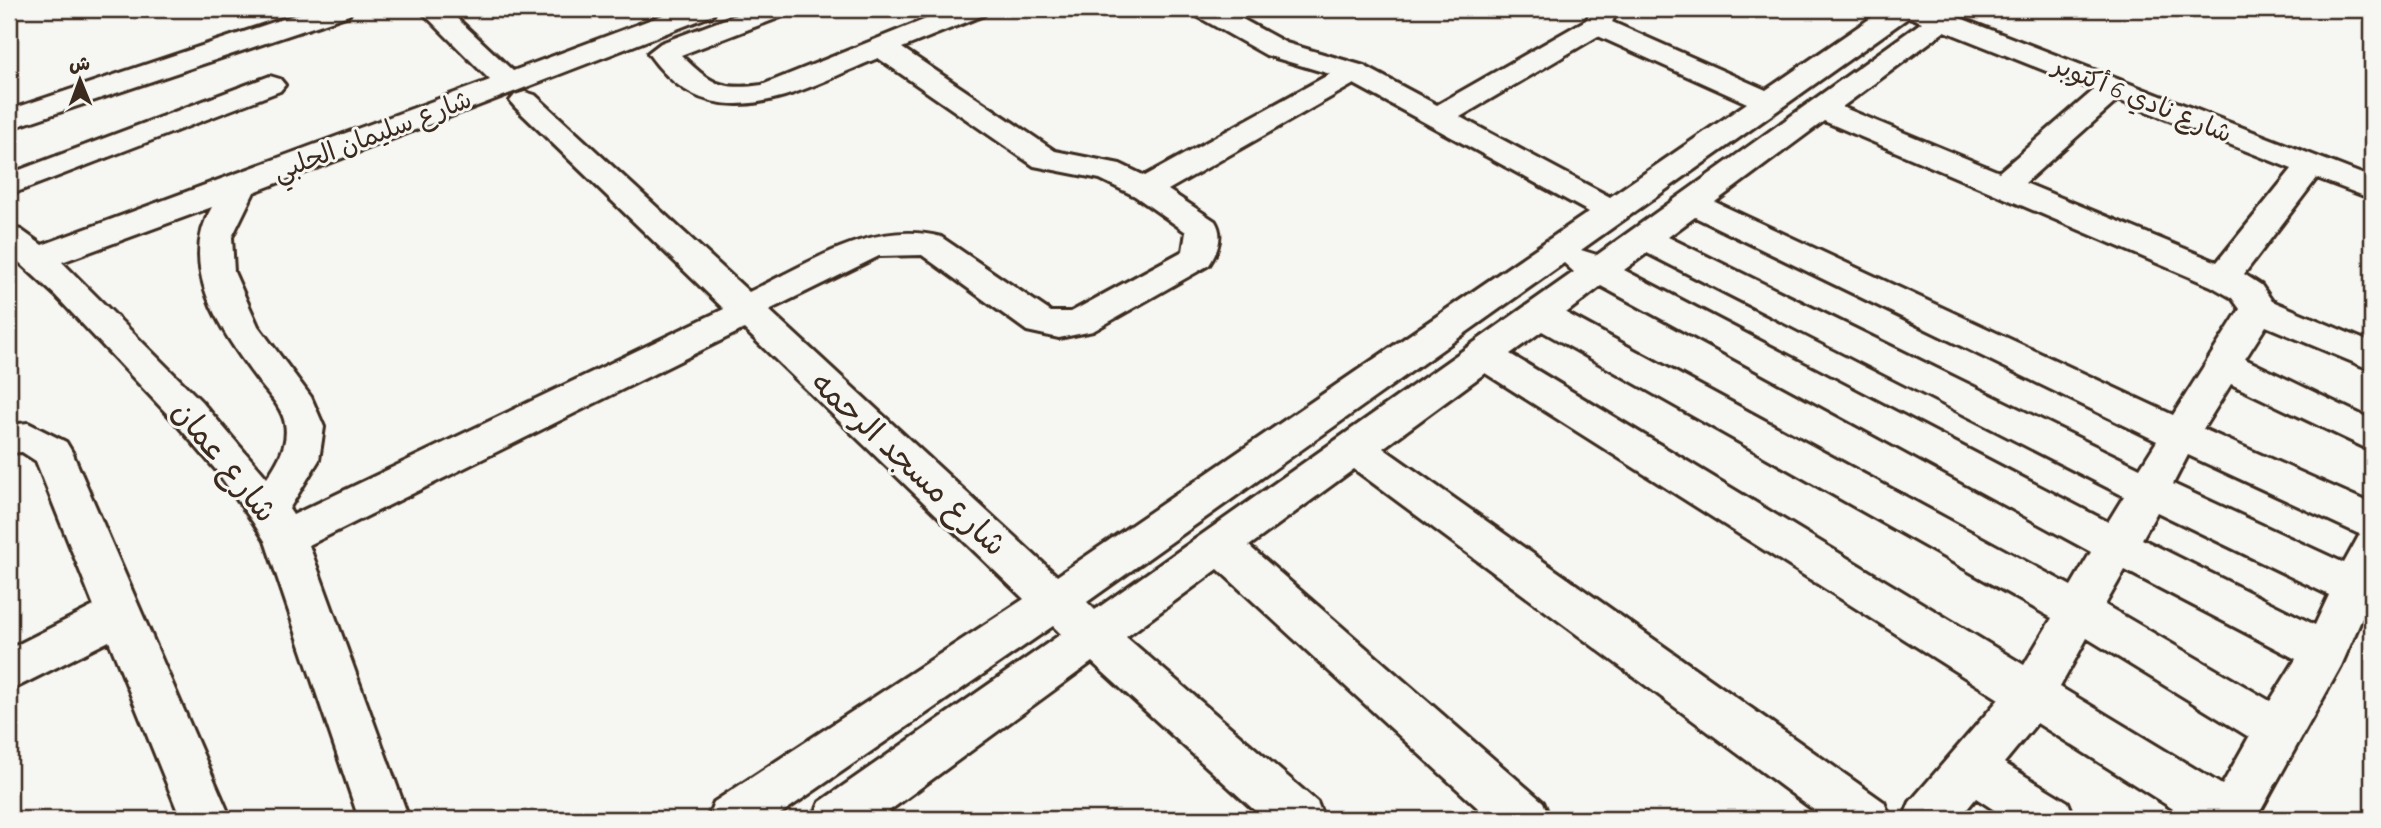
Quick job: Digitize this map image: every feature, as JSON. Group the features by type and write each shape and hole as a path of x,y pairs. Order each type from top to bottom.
{"street":[{"path":"9,120 339,9"},
{"name":"شارع مسجد الرحمه","path":"432,9 1055,601 1298,819"},
{"name":"شارع سليمان الحلبي","path":"221,220 703,9"},
{"name":"شارع سليمان الحلبي","path":"642,34 776,9"},
{"path":"642,34 706,93 747,97 768,93 974,9"},
{"path":"1205,9 1276,49 1354,72 1612,211"},
{"path":"732,819 1055,601 1902,9"},
{"path":"838,819 1821,109 1927,14"},
{"name":"شارع نادي 6 أكتوبر","path":"1927,14 2372,189"},
{"path":"1437,117 1601,17 1769,102"},
{"path":"276,522 746,310 873,246 929,244 1040,322 1059,326 1080,322 1197,257 1203,242 1203,228 1146,189 1109,171 1045,159 881,47"},
{"path":"1146,189 1354,72"},
{"path":"9,185 271,85"},
{"path":"2003,186 2115,87"},
{"name":"شارع سليمان الحلبي","path":"24,247 242,185 517,92"},
{"path":"1821,109 2241,286 2254,299 2258,309 2372,357"},
{"path":"2223,278 2311,165"},
{"path":"242,185 221,220 214,255 221,285 259,357 293,400 305,424 304,446 276,522"},
{"path":"1692,203 2180,435 2372,522"},
{"path":"1483,355 2231,818 2278,730 2325,652 2363,567 2148,490 1644,238"},
{"name":"شارع عمان","path":"24,247 187,409 276,522 384,819"},
{"path":"1559,249 2116,547 2325,652"},
{"path":"1928,819 2031,695 2180,435 2258,309"},
{"path":"1540,314 2080,612 2278,730"},
{"path":"2223,365 2372,437"},
{"path":"9,439 28,437 52,452 206,819"},
{"path":"1354,448 1866,819"},
{"path":"1219,545 1525,819"},
{"path":"9,671 119,614"},
{"path":"1971,768 2050,819"}]}
